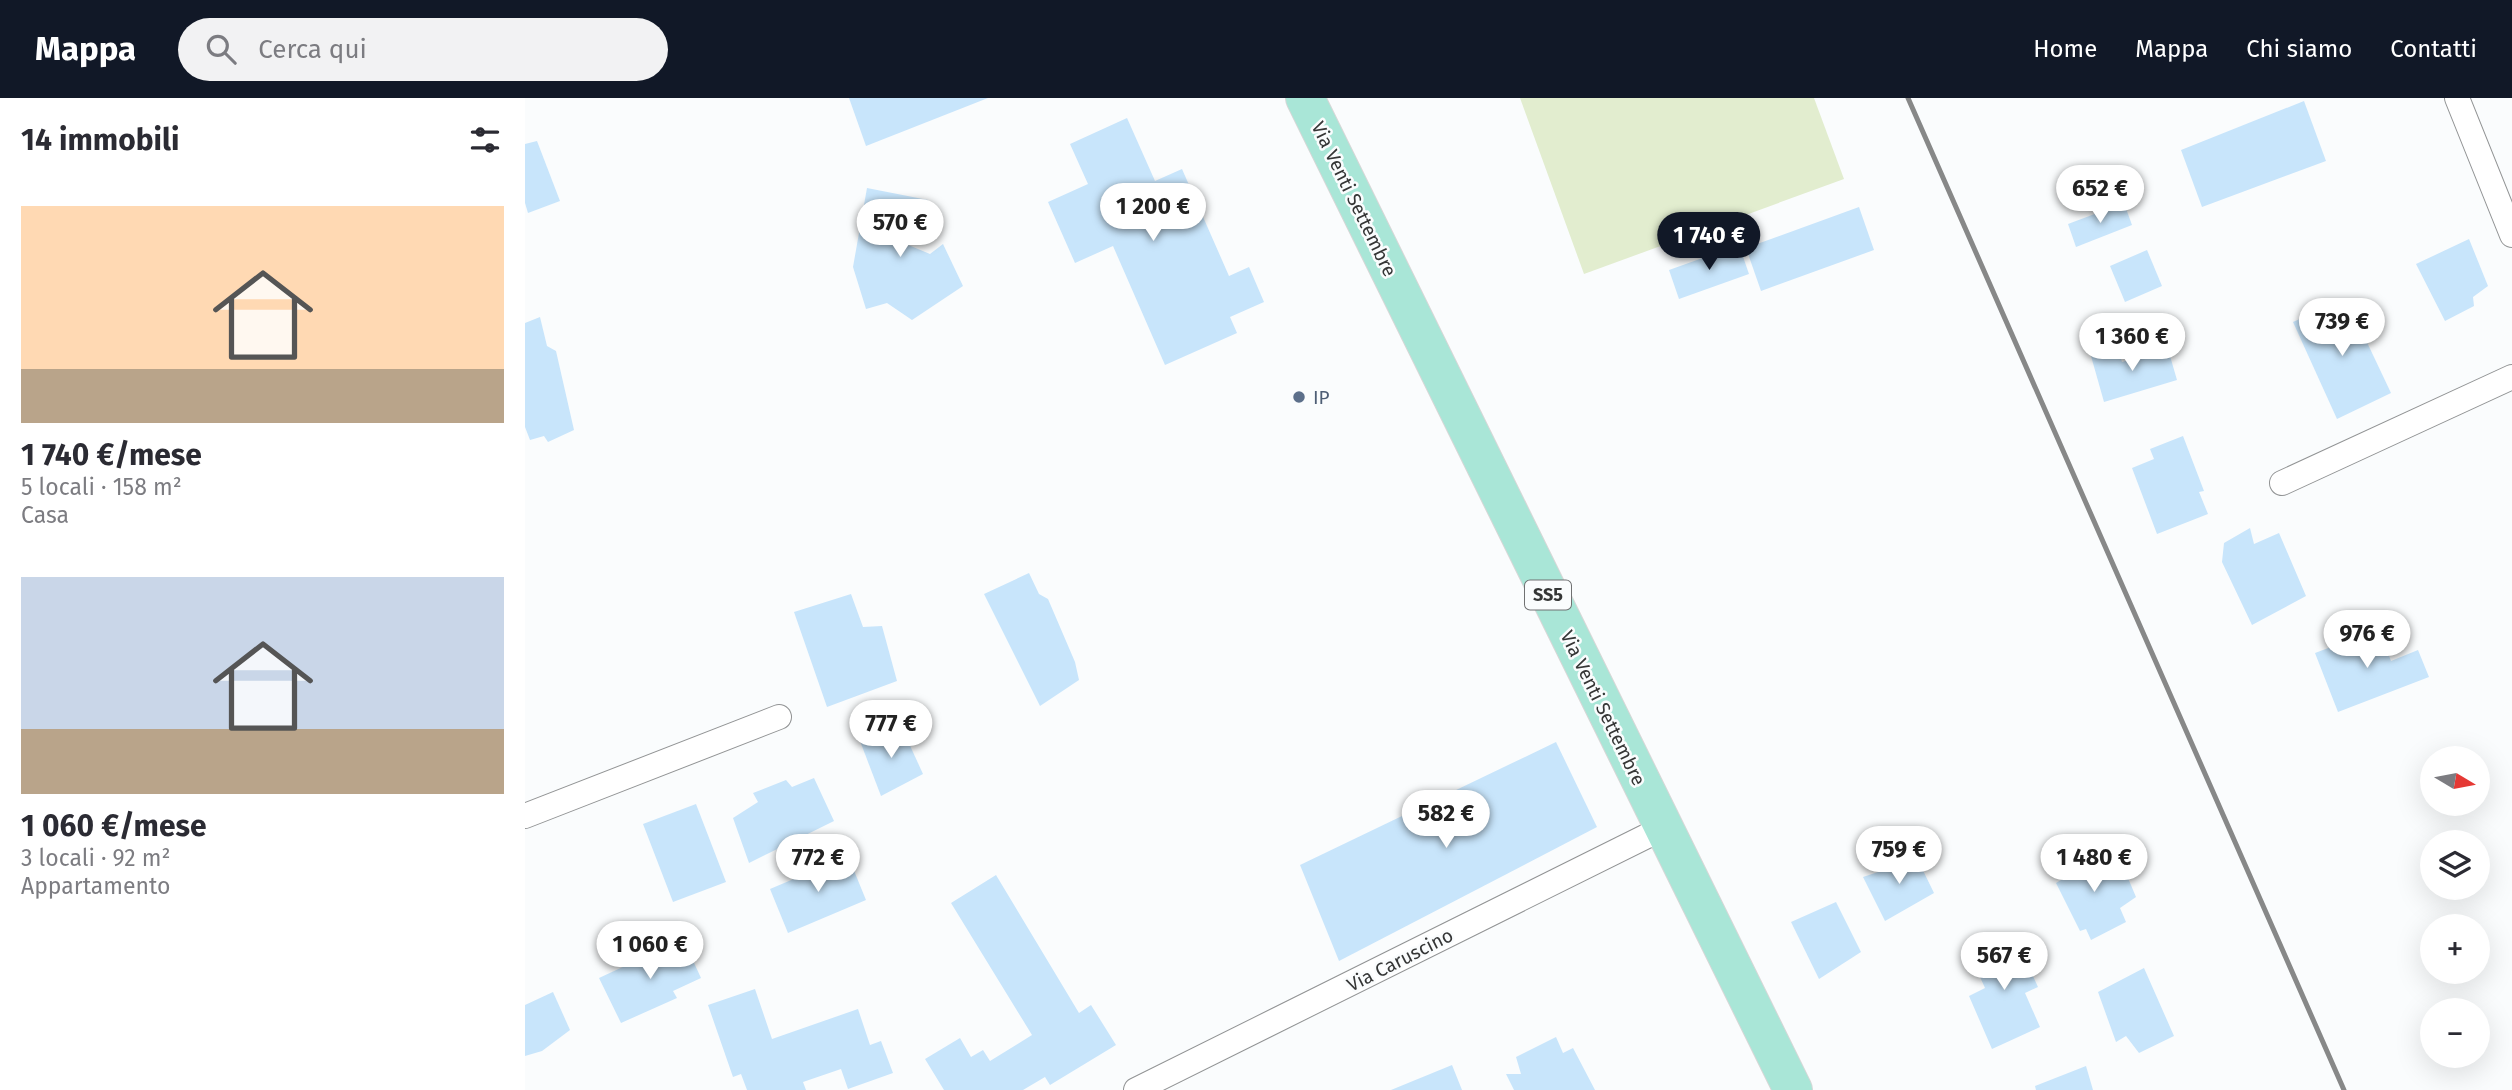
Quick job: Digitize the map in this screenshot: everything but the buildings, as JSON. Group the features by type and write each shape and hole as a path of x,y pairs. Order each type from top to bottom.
{"main road":[{"name":"Via Venti Settembre","path":"1305,98 1793,1090"}],"street":[{"path":"2457,98 2512,235"},
{"path":"2282,483 2512,377"},
{"path":"525,816 779,717"},
{"name":"Via Caruscino","path":"1136,1090 1663,828"}],"green space":[{"path":"1520,98 1814,98 1844,179 1584,274"}],"railway":[{"path":"1908,98 2344,1090"}],"place":[{"name":"IP","path":"1299,397"}]}
